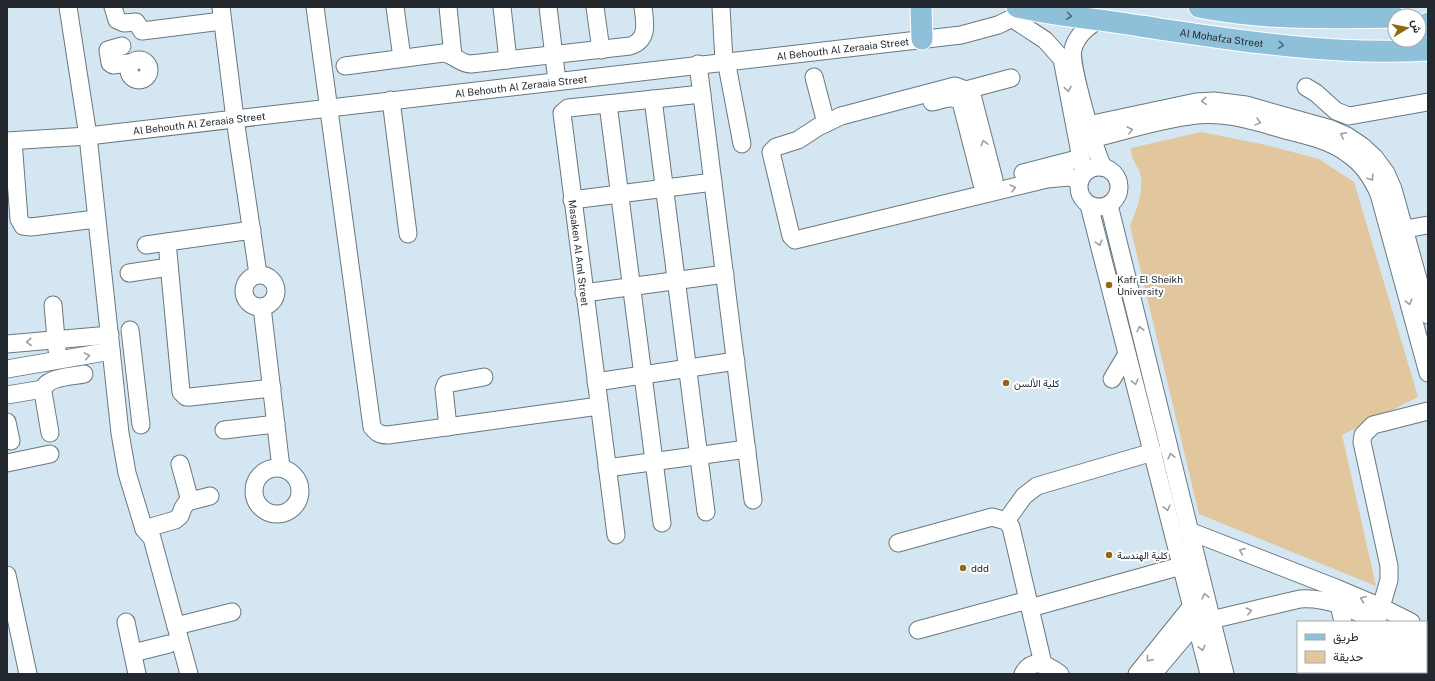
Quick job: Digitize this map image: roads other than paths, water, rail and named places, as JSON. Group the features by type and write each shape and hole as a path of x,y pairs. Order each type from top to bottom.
{"main road":[{"path":"921,7 922,39"},
{"path":"1199,7 1253,14 1333,14 1387,17"},
{"name":"Al Mohafza Street","path":"1020,12 1099,20 1256,42 1363,52 1428,50"},
{"path":"1333,14 1364,30 1368,41 1363,52"},
{"path":"1428,23 1426,28 1428,35"}],"street":[{"path":"68,7 88,136 96,219 112,352 115,394 127,473 144,529 152,538 189,674"},
{"path":"315,7 372,427 376,432 382,435 388,435 599,406"},
{"path":"395,7 402,58"},
{"path":"448,7 453,56"},
{"path":"502,7 508,60"},
{"path":"548,7 557,80"},
{"path":"595,7 601,50"},
{"path":"345,66 443,53 453,56 465,64 630,46 642,40 645,27 643,7"},
{"path":"721,7 725,61 742,144"},
{"path":"790,232 988,182 1082,170 1102,167 1114,174 1119,187 1118,194 1109,205 1099,208 1089,205 1080,197 1078,186 1082,170 1062,59 1020,12"},
{"name":"Al Behouth Al Zeraaia Street","path":"10,141 88,136 557,80 922,39 980,31 1020,12"},
{"path":"116,14 136,22 142,31 222,14 234,119 258,274"},
{"path":"116,14 122,46 129,64"},
{"path":"1099,20 1082,33 1072,50 1072,58 1090,132 1102,167"},
{"path":"698,64 753,500"},
{"path":"814,76 829,122"},
{"path":"962,94 1011,78"},
{"path":"988,182 973,99 962,94 955,86 847,114 829,122 798,140 776,147 771,152 790,232 793,239 799,240 1047,179 1069,178 1082,170"},
{"path":"1306,87 1316,93 1336,111 1349,116 1428,102"},
{"name":"Masaken Al Aml Street","path":"616,535 562,113 568,108 702,94"},
{"path":"653,99 706,512"},
{"path":"391,100 408,234"},
{"path":"1090,132 1180,105 1214,101 1246,105 1331,129 1347,136 1362,146 1375,158 1386,173 1393,189 1428,316"},
{"path":"608,104 662,522"},
{"path":"1090,132 1211,114 1246,119 1318,139 1334,145 1349,154 1365,170 1380,194 1428,373"},
{"path":"10,141 19,219 23,226 31,227 96,219"},
{"path":"572,200 713,182"},
{"path":"1089,205 1192,607 1203,622 1225,674"},
{"path":"1109,205 1189,531 1203,622 1209,674"},
{"path":"1406,235 1428,225"},
{"path":"146,244 252,230"},
{"path":"1406,235 1428,236"},
{"path":"167,242 180,392 186,397 190,397 272,388"},
{"path":"128,273 169,267"},
{"path":"258,274 264,275 272,280 276,289 276,294 271,303 262,307 252,305 245,298 244,293 246,283 249,279 258,274"},
{"path":"584,293 725,274"},
{"path":"53,305 59,360"},
{"path":"262,307 281,468"},
{"path":"130,330 141,425"},
{"path":"7,344 110,334"},
{"path":"7,369 112,352"},
{"path":"1112,379 1127,354"},
{"path":"596,382 736,361"},
{"path":"7,395 43,388 50,381 84,374"},
{"path":"448,427 444,389 446,384 484,377"},
{"path":"43,388 50,433"},
{"path":"115,394 137,391"},
{"path":"1379,614 1389,580 1389,566 1362,442 1363,435 1373,425 1428,411"},
{"path":"7,422 11,441"},
{"path":"224,430 276,424"},
{"path":"607,468 747,449"},
{"path":"1006,521 1024,496 1038,486 1153,452"},
{"path":"7,463 50,454"},
{"path":"180,464 190,501"},
{"path":"144,529 175,520 180,516 184,505 190,501 210,496"},
{"path":"898,543 992,517 1006,521 1010,527 1043,664"},
{"path":"144,529 142,538 177,674"},
{"path":"1189,531 1336,588 1379,614"},
{"path":"918,630 1182,566"},
{"path":"7,576 12,626 27,674"},
{"path":"1336,588 1343,621"},
{"path":"1153,674 1203,622 1300,599 1312,598 1407,621"},
{"path":"1137,674 1192,607"},
{"path":"176,626 232,612"},
{"path":"126,622 137,674"},
{"path":"133,653 169,644"},
{"path":"1022,674 1031,666 1043,664 1049,666 1060,674"}],"place":[{"name":"Kafr El Sheikh University","path":"1109,285"},
{"name":"كلية الألسن","path":"1006,383"},
{"name":"كلية الهندسة","path":"1109,555"},
{"name":"ddd","path":"963,568"}]}
